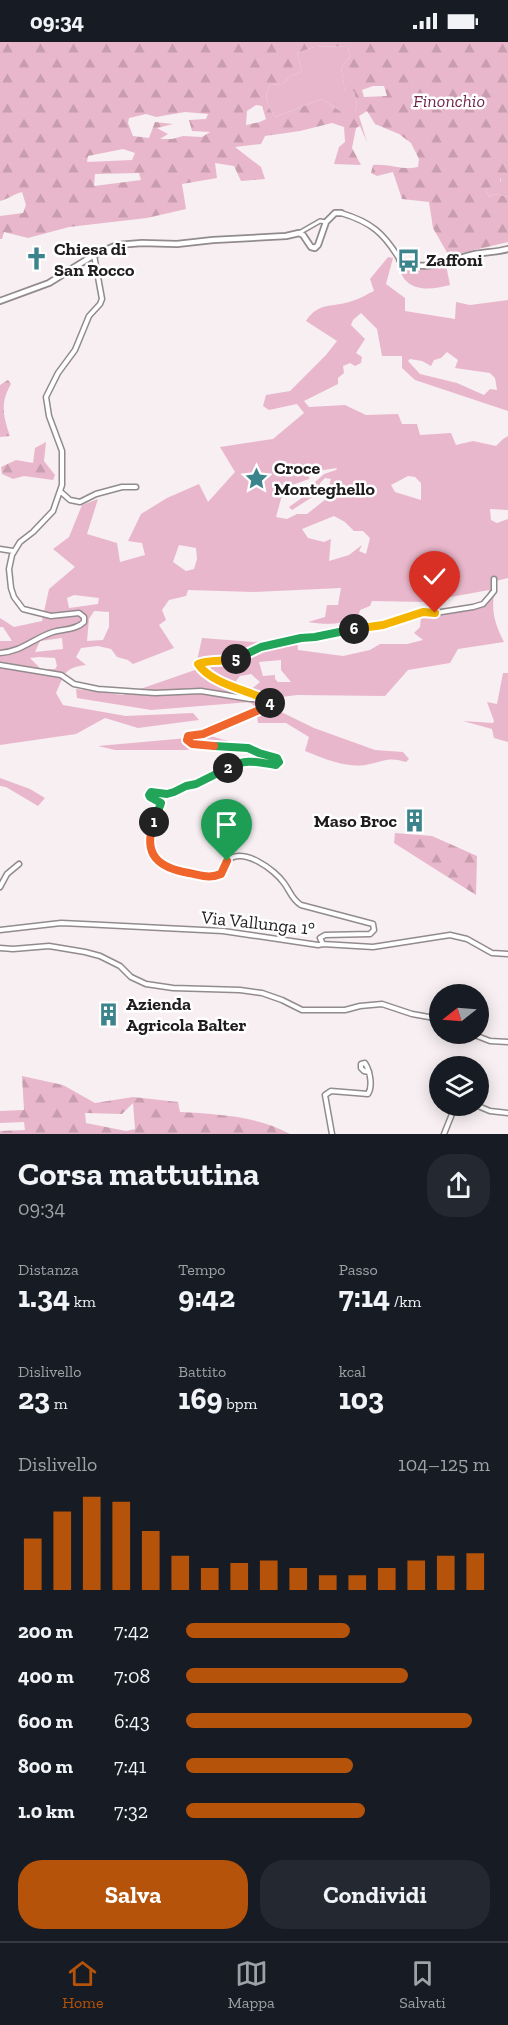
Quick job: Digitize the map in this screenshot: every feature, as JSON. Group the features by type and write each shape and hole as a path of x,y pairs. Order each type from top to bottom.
{"street":[{"path":"299,233 311,247 315,248 326,222 335,213 341,213 368,223 391,244 400,260 409,264 439,264 476,254 508,249"},
{"path":"0,301 49,283 92,255 117,245 177,244 275,237 299,233 320,221 326,222"},
{"path":"0,653 16,651 45,634 80,627 84,622 84,617 79,613 51,616 23,609 14,597 9,569 13,551 53,511 61,492 62,451 47,408 46,397 52,383 75,350 89,316 100,304 101,292 92,255"},
{"path":"61,492 70,500 80,502 96,494 122,487 136,487"},
{"path":"0,549 13,551"},
{"path":"323,944 320,938 325,935 370,934 374,930 373,924 301,905 294,901 279,877 255,860 236,857 227,861 221,874 207,877 167,868 156,860 151,848 153,825 161,803 150,797 151,792 167,794 174,792 196,784 241,761 258,761 276,765 279,762 277,758 248,748 192,744 187,740 188,736 203,734 269,706 270,702 268,699 221,681 201,669 198,664 234,660 261,647 383,625 423,612 435,613 473,607 483,604 494,591 494,579"},
{"path":"0,665 61,675 74,684 98,689 155,693 201,691 250,699 262,698"},
{"path":"0,887 7,874 19,864"},
{"name":"Via Vallunga 1°","path":"0,930 61,923 223,930 318,945 374,947 450,935 467,939 492,953 508,954"},
{"path":"0,948 49,946 85,952 100,956 120,966 131,977 146,984 173,988 262,993 302,1010 345,1010 382,1004 429,1017"},
{"path":"489,1041 508,1042"},
{"path":"332,1134 325,1095 331,1091 368,1094 371,1089 369,1072"},
{"path":"489,1111 508,1113"},
{"path":"444,1134 451,1116"}],"green space":[{"name":"Finonchio","path":"0,42 508,42 508,177 500,178 501,187 497,185 486,189 489,197 494,194 508,197 508,242 449,256 433,228 429,202 402,199 393,172 377,176 371,173 373,165 418,167 419,159 411,143 399,134 375,124 367,111 359,116 367,142 360,126 356,128 352,148 361,165 334,164 339,147 345,142 344,127 332,123 265,136 261,144 235,147 261,167 265,179 241,181 234,166 215,163 217,178 182,184 186,209 147,218 69,227 28,238 4,232 0,239 0,216 23,213 26,205 22,192 0,201","holes":["348,46 350,57 341,67 345,92 354,91 357,104 355,113 343,113 322,99 275,117 267,101 270,85 283,84 290,76 302,72 297,53 314,47","373,86 384,86 387,96 364,97 362,90","256,105 262,106 266,119 246,125 247,111","185,112 208,114 206,119 189,120 192,131 210,132 202,137 183,136 160,139 168,134 157,128 173,124 155,122 149,138 133,136 128,123 129,118 146,114 156,117","123,149 135,153 132,160 87,162 88,156","139,173 141,180 94,186 95,174"]},
{"path":"348,46 350,57 341,67 345,91 354,91 357,104 355,113 343,113 322,99 275,117 267,101 268,89 270,85 283,84 290,76 302,72 297,53 314,47"},
{"path":"500,177 508,177 508,197 494,194 489,197 486,189 501,181"},
{"path":"388,257 393,258 386,284 405,298 405,311 455,319 456,302 470,305 508,300 508,411 415,380 402,368 402,356 382,356 377,329 361,313 351,325 365,339 356,353 362,357 361,363 355,366 350,363 343,366 344,373 338,378 338,384 304,401 309,407 345,405 366,415 398,414 402,424 417,424 420,435 451,433 456,445 473,441 496,446 508,436 508,510 490,509 491,520 497,523 508,519 508,578 496,581 493,598 495,619 504,642 458,649 450,663 408,670 385,696 297,695 273,698 273,708 314,728 375,750 403,752 409,759 406,762 389,760 357,766 319,757 305,751 309,737 286,723 258,723 256,708 250,702 151,710 77,698 76,689 123,695 195,670 202,638 254,642 297,638 298,650 343,656 370,650 380,644 407,644 423,640 414,633 420,627 421,617 487,605 489,590 423,602 372,601 370,606 360,610 358,617 346,622 327,624 308,622 325,617 327,605 338,605 341,588 253,592 188,590 186,596 169,600 162,610 166,620 159,625 174,648 133,664 117,657 111,649 98,646 81,648 76,657 86,665 69,670 56,693 63,705 126,716 193,713 199,720 138,728 105,718 76,734 0,745 0,641 12,641 3,627 0,627 0,618 14,627 42,621 49,589 75,567 53,549 69,537 82,505 98,499 87,534 117,543 120,562 145,555 142,543 128,541 141,514 167,498 199,484 208,502 235,472 220,447 273,439 304,413 297,404 269,410 263,406 266,395 290,391 337,341 306,321 311,315 321,308 355,300 374,291 370,279","holes":["447,352 458,360 455,368 490,373 495,378 497,390 490,389 484,395 457,383 420,374 408,361 410,359 422,361 431,366 434,360 441,358","337,468 324,474 313,484 306,495 289,507 292,510 317,494 320,483 325,478 331,479 328,489 331,495 307,514 297,514 287,519 276,517 284,488 309,479 310,472","408,476 415,477 421,483 421,500 395,492 391,485","334,516 354,531 363,531 370,538 366,554 359,551 362,545 349,555 329,561 331,539 324,542 308,538 302,529","179,545 196,548 197,559 194,569 186,571 173,562","74,595 99,598 98,604 69,608 67,598","94,611 109,612 109,627 103,640 87,641 89,619","62,638 63,649 35,652 40,641","30,658 55,658 57,666 55,669 41,669","281,660 281,670 291,682 278,682 275,675 263,676 259,662","251,674 260,682 249,691 237,686 236,681 240,676"]},
{"path":"446,265 450,285 428,289 408,283 400,270 405,266"},
{"path":"8,380 11,384 5,397 4,410 10,436 0,437 0,385"},
{"path":"46,442 44,461 55,475 53,480 24,476 13,479 2,474 1,467 16,460 33,463 35,448"},
{"path":"503,673 508,673 508,742 494,738 492,729 463,721 493,723 487,702 497,704"},
{"path":"210,736 239,744 229,747 217,745 186,750 115,750 98,746"},
{"path":"0,778 30,789 45,798 38,806 6,787 0,786"},
{"path":"395,833 432,836 477,856 476,895 394,843"},
{"path":"22,1076 63,1085 95,1103 133,1097 178,1102 180,1112 250,1120 290,1134 0,1134 0,1131 25,1130 24,1122 0,1123 0,1111 24,1110","holes":["133,1103 135,1129 126,1131 86,1123 85,1113 122,1114"]}],"place":[{"name":"Chiesa di San Rocco","path":"36,259"},
{"name":"Zaffoni","path":"408,260"},
{"name":"Croce Monteghello","path":"256,478"},
{"name":"Maso Broc","path":"415,821"},
{"name":"Azienda Agricola Balter","path":"108,1014"}],"route":[{"path":"227,861 221,874 207,877 174,871 161,865 151,848 150,836 161,803 150,797 151,792 167,794 174,792 196,784 241,761 258,761 276,765 279,762 277,758 248,748 192,744 187,740 188,736 203,734 270,704 268,699 221,681 201,669 198,664 234,660 261,647 301,638 383,625 423,612 435,613"}]}
